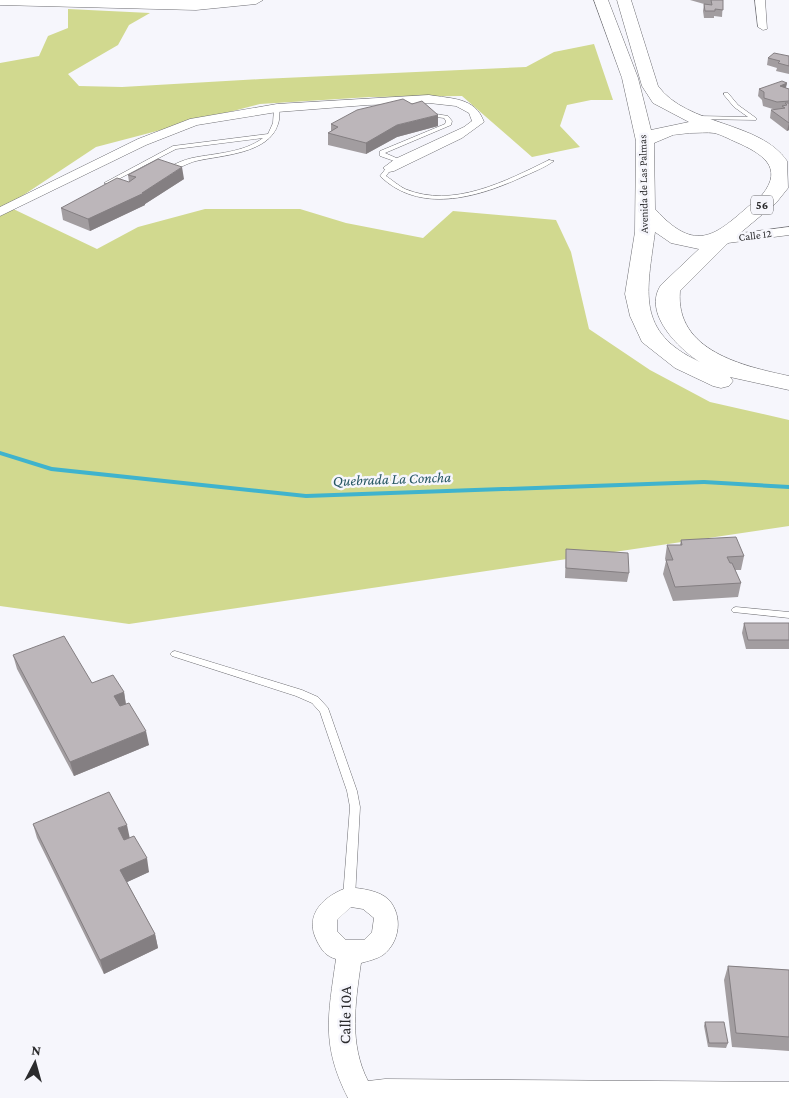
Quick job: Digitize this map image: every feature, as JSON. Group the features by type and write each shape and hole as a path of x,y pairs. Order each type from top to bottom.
{"main road":[{"path":"0,1 178,5 256,0"},
{"name":"Avenida de Las Palmas","path":"601,0 630,78 644,141 646,211 636,294 641,316 650,337 683,363 707,376 789,401"},
{"name":"56","path":"624,0 650,86 659,99 693,118 756,144 778,161 782,173 782,181 769,199 720,240 669,290 668,309 674,324 689,342 720,363 734,370 789,383"},
{"path":"644,141 660,131 673,127 700,128 738,135"},
{"path":"646,211 662,231 674,238 705,244 720,240"}],"street":[{"path":"760,0 763,27"},
{"path":"0,212 142,142 194,122 277,108 429,99 459,104 474,111 478,122 467,131 394,164"},
{"name":"Calle 12","path":"720,240 789,231"},
{"path":"349,897 361,897 380,905 386,914 388,923 386,933 372,948 362,952 350,952 330,943 323,925 330,907 349,897"},
{"name":"Calle 10A","path":"350,952 343,1002 342,1030 346,1061 357,1097 386,1092 789,1095"}],"lane":[{"path":"693,118 754,119 736,106 726,94"},
{"path":"169,169 191,160 225,155 259,145 270,135 276,124 277,108"},
{"path":"430,116 446,117 449,121 448,125 382,152 382,155 394,164 383,176 393,186 419,197 434,198 464,194 513,180 551,161"},
{"path":"96,190 175,147 270,135"},
{"path":"736,610 789,615"},
{"path":"175,654 299,693 315,700 324,711 352,791 355,807 349,897"}],"green space":[{"path":"68,9 150,13 129,25 118,45 68,74 79,86 122,87 526,67 554,52 594,44 613,100 591,100 567,105 560,126 580,147 532,157 462,96 370,97 260,104 96,147 7,206 97,249 138,227 205,209 300,209 346,223 423,238 453,211 556,220 571,252 589,329 650,370 710,402 789,420 789,526 129,624 0,606 0,63 39,56 48,36 68,28"}],"building":[{"path":"711,0 723,0 723,10 705,11 704,4 712,5"},
{"path":"774,53 789,56 789,66 768,58"},
{"path":"782,81 787,83 780,86 789,89 789,101 777,102 764,98 764,92 759,89"},
{"path":"403,99 412,104 422,101 438,115 397,125 366,143 328,133 338,127 331,124 357,110"},
{"path":"785,103 789,103 789,123 771,110 785,108 782,106 787,105"},
{"path":"158,159 182,167 142,193 144,193 88,219 61,208 117,178 129,182 136,177 128,175"},
{"path":"736,537 744,556 727,557 730,563 732,563 741,583 675,587 666,560 673,560 667,545 682,545 681,540"},
{"path":"566,549 628,553 629,573 566,568"},
{"path":"744,623 789,623 789,640 748,640"},
{"path":"64,636 92,683 113,675 124,692 114,696 120,706 129,703 146,731 70,762 13,655"},
{"path":"109,792 127,825 118,828 124,840 134,836 147,858 120,870 155,934 100,960 33,824"},
{"path":"728,966 789,970 789,1037 736,1033"},
{"path":"705,1022 724,1022 728,1043 709,1043"}],"waterway":[{"name":"Quebrada La Concha","path":"0,453 51,469 306,496 704,482 789,487"}]}
